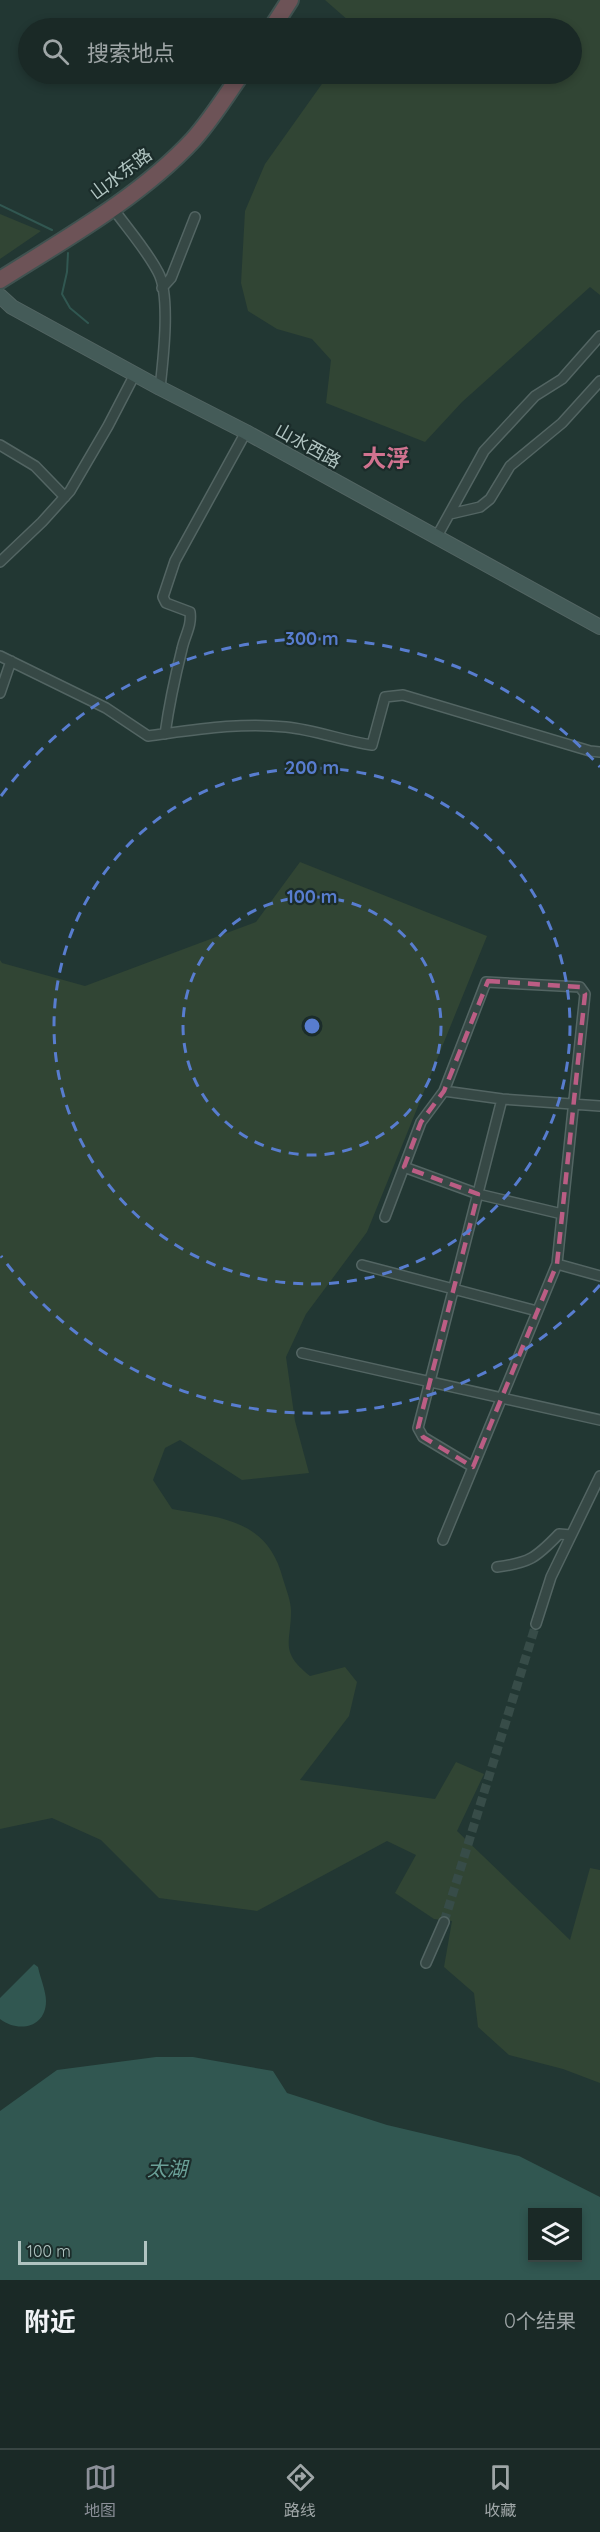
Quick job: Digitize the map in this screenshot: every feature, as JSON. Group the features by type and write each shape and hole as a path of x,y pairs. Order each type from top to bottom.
{"highway":[{"path":"278,18 290,0"},
{"name":"山水东路","path":"0,280 112,207 153,177 194,139 234,84"}],"street":[{"path":"112,207 160,273 164,347 160,388"},
{"path":"162,288 171,278 195,217"},
{"name":"山水西路","path":"0,296 12,307 246,432 600,627"},
{"path":"436,538 484,452 535,396 562,379 600,336"},
{"path":"0,562 42,522 64,497 108,426 135,374"},
{"path":"450,514 480,507 490,498 510,466 562,423 600,381"},
{"path":"165,734 183,643 192,622 190,612 166,603 163,597 176,561 246,432"},
{"path":"0,446 35,466 64,497"},
{"path":"0,656 106,708 148,736 227,726 285,727 320,732 372,745 386,697 403,695 590,751 600,752"},
{"path":"0,693 11,661"},
{"path":"385,1217 421,1122 444,1092 488,981 580,987 585,994 557,1264 443,1540"},
{"path":"444,1092 600,1106"},
{"path":"473,1467 423,1437 418,1428 502,1099"},
{"path":"404,1167 478,1194 562,1214"},
{"path":"557,1264 600,1276"},
{"path":"362,1265 537,1311"},
{"path":"302,1353 600,1420"},
{"path":"536,1624 551,1577 599,1478"},
{"path":"497,1567 523,1564 542,1551 559,1534 571,1535"},
{"path":"426,1963 444,1922"}],"highlighted area":[{"path":"488,981 580,987 585,994 557,1264 473,1467 423,1437 418,1428 478,1194 404,1167 421,1122 444,1091"}],"green space":[{"path":"325,0 600,0 600,295 590,287 462,402 425,442 326,403 331,360 312,339 277,329 248,311 241,283 245,211 265,164 322,84 582,84 582,18 346,18"},
{"path":"0,214 41,231 0,259"},
{"path":"300,862 487,936 367,1232 306,1314 286,1357 295,1421 309,1473 242,1480 180,1440 165,1448 153,1480 172,1509 209,1515 241,1525 255,1533 276,1559 289,1599 291,1611 289,1646 294,1660 310,1676 345,1667 357,1682 349,1716 300,1780 435,1799 456,1762 484,1774 457,1831 570,1940 590,1868 600,1870 600,2083 563,2069 509,2055 478,2027 474,1993 444,1967 452,1921 434,1919 395,1893 416,1855 387,1841 257,1911 159,1898 101,1840 52,1818 0,1829 0,960 2,963 85,986 256,922"}],"water":[{"path":"34,1964 38,1967 45,1993 45,2010 36,2022 30,2025 22,2027 7,2023 0,2019 0,1998"},
{"name":"太湖","path":"156,2057 193,2057 273,2071 287,2093 387,2125 519,2156 600,2197 600,2280 0,2280 0,2111 57,2070"}],"waterway":[{"path":"0,205 52,230"},
{"path":"68,253 62,294 70,308 88,323"}],"tunnel":[{"path":"444,1922 536,1624"}],"district":[{"name":"大浮","path":"386,459"}]}
